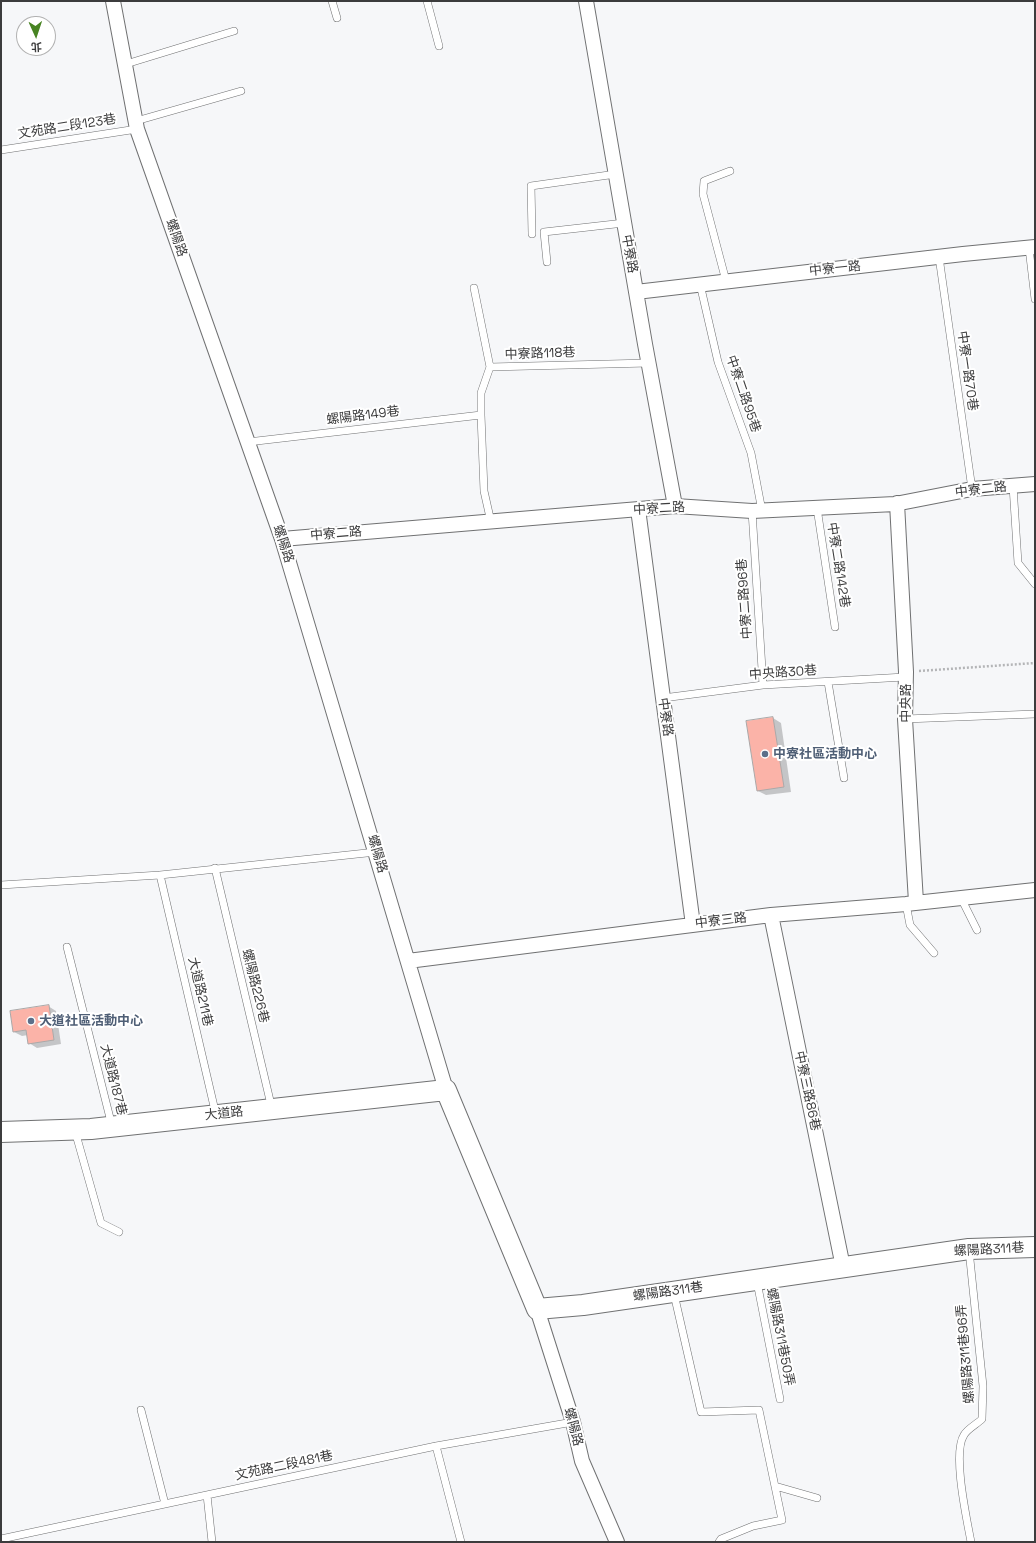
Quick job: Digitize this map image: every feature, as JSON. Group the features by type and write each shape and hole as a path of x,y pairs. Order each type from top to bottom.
{"street":[{"name":"螺陽路","path":"113,1 137,125 282,539 446,1090"},
{"name":"中寮路","path":"586,1 648,363 675,506"},
{"name":"中寮一路","path":"636,292 1032,247"},
{"name":"中寮二路","path":"282,539 675,506 757,511 897,503 972,490 1035,484"},
{"name":"中央路","path":"897,503 906,674 905,719 911,903"},
{"name":"中寮路","path":"638,509 693,925"},
{"name":"中寮三路","path":"408,961 771,915 911,903 1035,890"},
{"name":"中寮三路86巷","path":"771,915 843,1267"},
{"name":"大道路","path":"1,1132 112,1126 446,1090"},
{"path":"446,1090 537,1309"},
{"name":"螺陽路311巷","path":"537,1309 583,1305 969,1249 1035,1247"},
{"name":"螺陽路","path":"537,1309 573,1422 582,1461 618,1542"}],"lane":[{"path":"332,1 337,18"},
{"path":"428,1 439,46"},
{"path":"126,64 234,31"},
{"name":"文苑路二段123巷","path":"1,150 137,125 241,92"},
{"path":"726,282 702,194 704,181 730,171"},
{"path":"532,234 531,186 616,174"},
{"path":"548,262 544,232 624,223"},
{"path":"1032,247 1035,299"},
{"name":"中寮一路70巷","path":"939,257 972,490"},
{"name":"中寮二路95巷","path":"700,284 718,362 751,453 757,511"},
{"name":"中寮路118巷","path":"474,288 490,368 648,363"},
{"path":"490,368 481,393 481,415 484,492 491,522"},
{"name":"螺陽路149巷","path":"248,442 481,415"},
{"path":"1013,486 1018,563 1035,584"},
{"name":"中寮二路142巷","path":"817,508 835,627"},
{"name":"中寮二路96巷","path":"757,511 763,685"},
{"name":"中央路30巷","path":"662,698 763,685 828,682 906,674"},
{"path":"828,682 844,778"},
{"path":"905,719 1035,714"},
{"path":"1,885 160,875 214,868 376,852"},
{"name":"螺陽路226巷","path":"214,868 272,1109"},
{"name":"大道路211巷","path":"160,875 216,1115"},
{"path":"961,898 976,930"},
{"path":"911,903 910,925 934,954"},
{"name":"大道路187巷","path":"67,947 112,1126"},
{"path":"74,1129 100,1223 119,1232"},
{"name":"螺陽路311巷96弄","path":"969,1249 983,1386 982,1419 964,1434 959,1446 961,1488 971,1542"},
{"name":"螺陽路311巷50弄","path":"756,1280 780,1399"},
{"path":"674,1292 701,1412 759,1410 782,1520 753,1526 721,1539 719,1542"},
{"path":"141,1410 165,1504"},
{"name":"文苑路二段481巷","path":"1,1539 436,1446 573,1422"},
{"path":"436,1446 461,1542"},
{"path":"775,1486 817,1498"},
{"path":"207,1495 212,1542"}],"path":[{"path":"906,674 1035,663"}],"building":[{"name":"中寮社區活動中心","path":"773,717 784,787 757,791 746,721"},
{"name":"大道社區活動中心","path":"49,1005 54,1040 28,1044 26,1030 13,1032 10,1011"}],"place":[{"name":"中寮社區活動中心","path":"765,754"},
{"name":"大道社區活動中心","path":"31,1021"}]}
